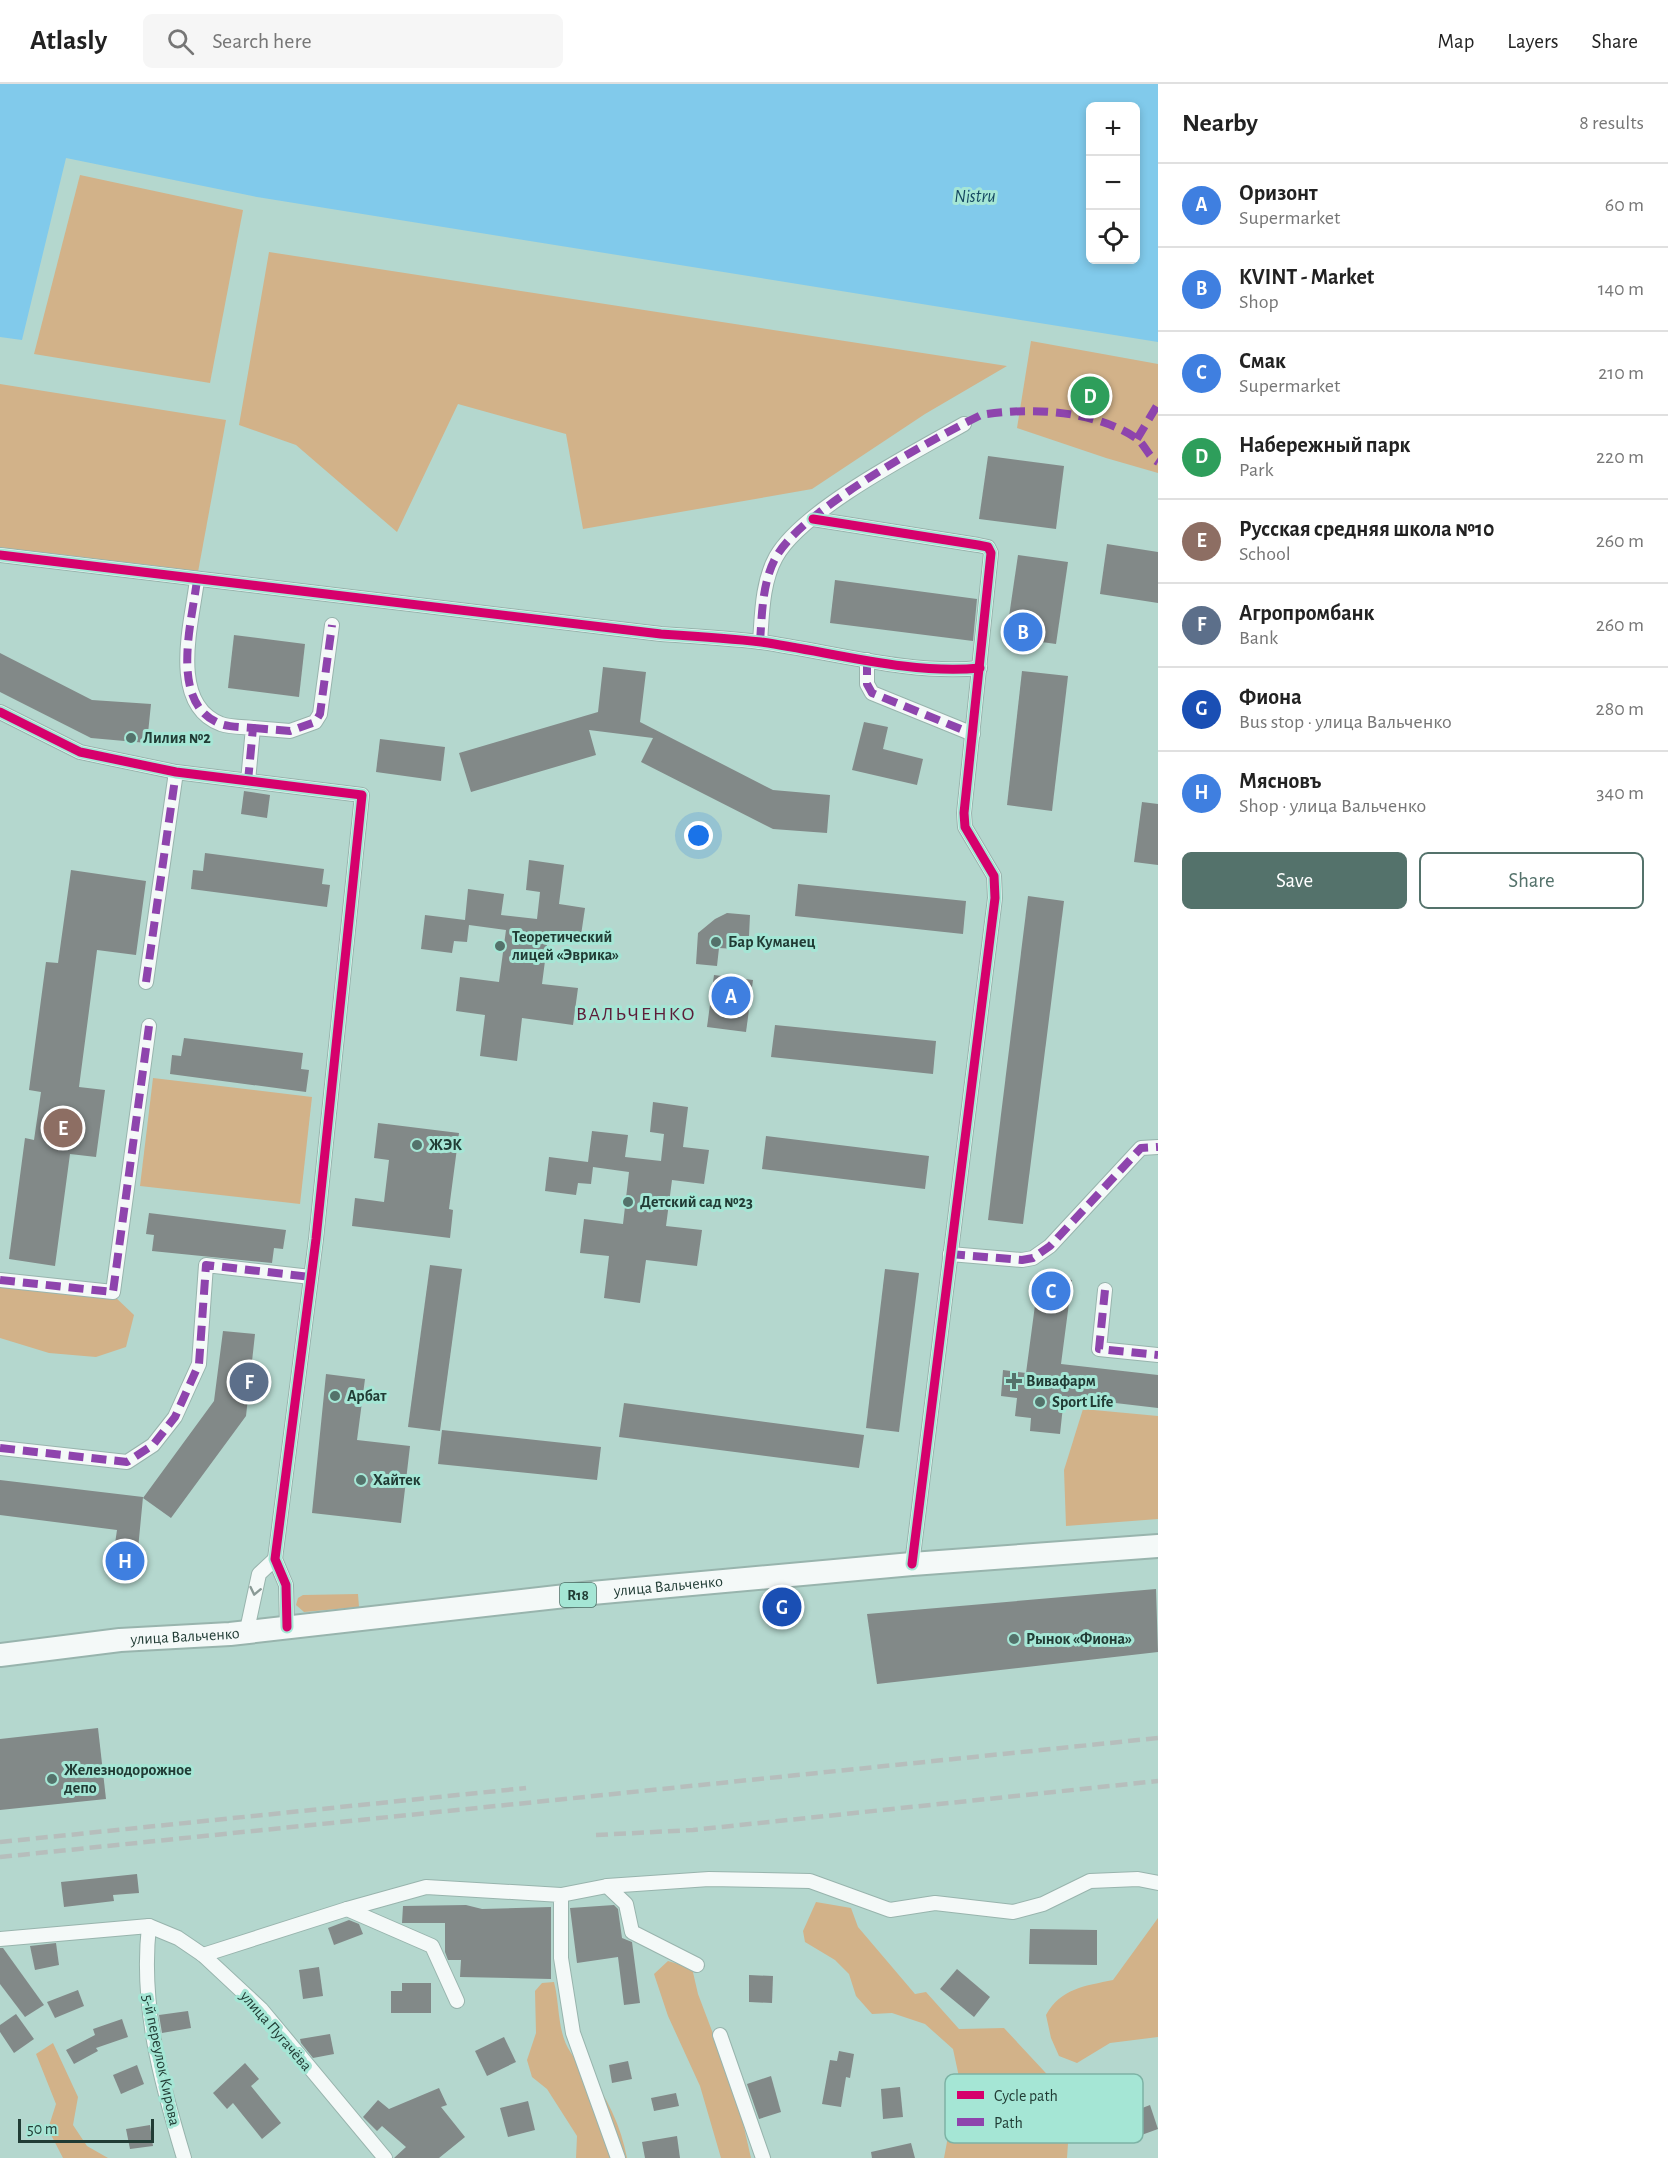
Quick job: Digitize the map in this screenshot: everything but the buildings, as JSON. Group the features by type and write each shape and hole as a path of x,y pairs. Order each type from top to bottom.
{"main road":[{"name":"улица Вальченко","path":"0,1655 120,1640 230,1634 247,1630 592,1593 912,1564 1158,1546"}],"street":[{"path":"760,642 764,599 774,559 784,544 850,491 964,424"},
{"path":"813,519 988,548 992,562 964,813 965,828 994,876 995,898 912,1564"},
{"path":"0,555 661,634 760,642 867,660 958,670 980,668"},
{"path":"197,580 187,684 198,709 221,724 290,731 315,722 320,714 332,625"},
{"path":"867,660 867,684 872,693 973,734"},
{"path":"0,712 80,752 176,772 362,795 311,1277 275,1559 286,1585 287,1626"},
{"path":"248,781 253,728"},
{"path":"146,982 176,772"},
{"path":"0,1280 113,1292 149,1026"},
{"path":"950,1254 1007,1260 1033,1258 1050,1246 1141,1148 1158,1147"},
{"path":"0,1448 127,1462 153,1445 175,1417 199,1364 206,1265 311,1277"},
{"path":"1105,1290 1099,1349 1158,1355"},
{"path":"247,1630 259,1574 275,1559"},
{"path":"203,1955 347,1909 426,1887 561,1895 607,1886 709,1879 810,1881 891,1910 935,1903 1012,1912 1043,1904 1089,1881 1138,1879 1158,1883"},
{"path":"607,1886 626,1904 632,1932 697,1965"},
{"path":"561,1895 561,1958 573,2033 618,2158"},
{"path":"347,1909 432,1946 457,2001"},
{"path":"0,1939 149,1926"},
{"name":"улица Пугачёва","path":"149,1926 178,1938 203,1955 261,2009 385,2158"},
{"name":"5-й переулок Кирова","path":"149,1926 145,1960 148,2010 167,2104 184,2158"},
{"path":"720,2035 763,2158"}],"shaded area":[{"path":"80,175 243,210 210,383 34,354"},
{"path":"269,252 1007,366 925,414 812,489 583,529 566,434 458,404 397,532 296,445 239,425"},
{"path":"1031,341 1158,364 1158,473 1017,428"},
{"path":"0,384 226,420 198,572 0,548"},
{"path":"153,1078 312,1097 300,1204 140,1186"},
{"path":"0,1282 113,1295 134,1315 126,1347 96,1357 49,1353 0,1338"},
{"path":"1083,1409 1158,1416 1158,1519 1066,1526 1064,1470"},
{"path":"358,1594 359,1607 304,1612 296,1605 298,1598 303,1595"},
{"path":"816,1902 851,1908 858,1927 915,1994 926,1992 959,2029 1004,2028 1047,2074 958,2074 953,2049 925,2024 892,2013 872,2014 856,1996 849,1974 835,1960 805,1942 803,1931"},
{"path":"1158,1918 1158,2037 1110,2043 1077,2063 1059,2056 1051,2038 1046,2015 1052,2006 1066,1994 1075,1990 1113,1980"},
{"path":"668,1961 692,1968 698,1994 737,2097 751,2158 721,2158 700,2086 668,2016 654,1974"},
{"path":"554,1982 566,2045 587,2070 607,2101 617,2123 627,2158 576,2158 577,2136 547,2089 532,2077 527,2060 536,2033 535,1991 542,1983"},
{"path":"53,2043 78,2097 73,2125 87,2146 108,2158 63,2158 48,2129 56,2104 36,2054"},
{"path":"947,2143 1068,2143 1067,2158 944,2158"}],"water":[{"name":"Nistru","path":"0,84 1158,84 1158,342 257,197 66,158 22,340 0,337"}],"railway":[{"path":"0,1857 1158,1738"},
{"path":"596,1835 693,1830 1158,1781"},
{"path":"0,1842 526,1788"}],"marked path":[{"path":"1137,439 1158,404"},
{"path":"760,642 768,577 776,557 790,538 812,518 869,478 931,441 981,415 1040,411 1101,421 1136,438 1158,462"},
{"path":"197,580 188,639 189,681 194,699 205,714 221,724 253,728 248,781"},
{"path":"253,728 290,731 315,722 320,714 332,625"},
{"path":"867,660 867,684 872,693 973,734"},
{"path":"146,982 176,772"},
{"path":"0,1280 113,1292 149,1026"},
{"path":"950,1254 1022,1260 1033,1258 1050,1246 1141,1148 1158,1147"},
{"path":"0,1448 127,1462 153,1445 175,1417 199,1364 206,1265 311,1277"},
{"path":"1105,1290 1099,1349 1158,1355"}],"cycle path":[{"path":"813,519 978,545 988,547 991,553 964,813 965,827 994,876 995,898 912,1564"},
{"path":"0,555 661,634 761,642 899,665 926,668 980,668"},
{"path":"0,712 80,752 176,772 362,795 316,1239 275,1559 286,1585 287,1627"}],"place":[{"name":"Набережный парк","path":"1090,396"},
{"name":"KVINT - Market","path":"1023,632"},
{"name":"Лилия №2","path":"131,738"},
{"name":"Бар Куманец","path":"716,942"},
{"name":"Теоретический лицей «Эврика»","path":"500,946"},
{"name":"Оризонт","path":"731,996"},
{"name":"Русская средняя школа №10","path":"63,1128"},
{"name":"ЖЭК","path":"417,1145"},
{"name":"Детский сад №23","path":"628,1202"},
{"name":"Смак","path":"1051,1291"},
{"name":"Вивафарм","path":"1014,1381"},
{"name":"Агропромбанк","path":"249,1382"},
{"name":"Арбат","path":"335,1396"},
{"name":"Sport Life","path":"1040,1402"},
{"name":"Хайтек","path":"361,1480"},
{"name":"Мясновъ","path":"125,1561"},
{"name":"Фиона","path":"782,1607"},
{"name":"Рынок «Фиона»","path":"1014,1639"},
{"name":"Железнодорожное депо","path":"52,1779"}],"district":[{"name":"ВАЛЬЧЕНКО","path":"636,1014"}]}
